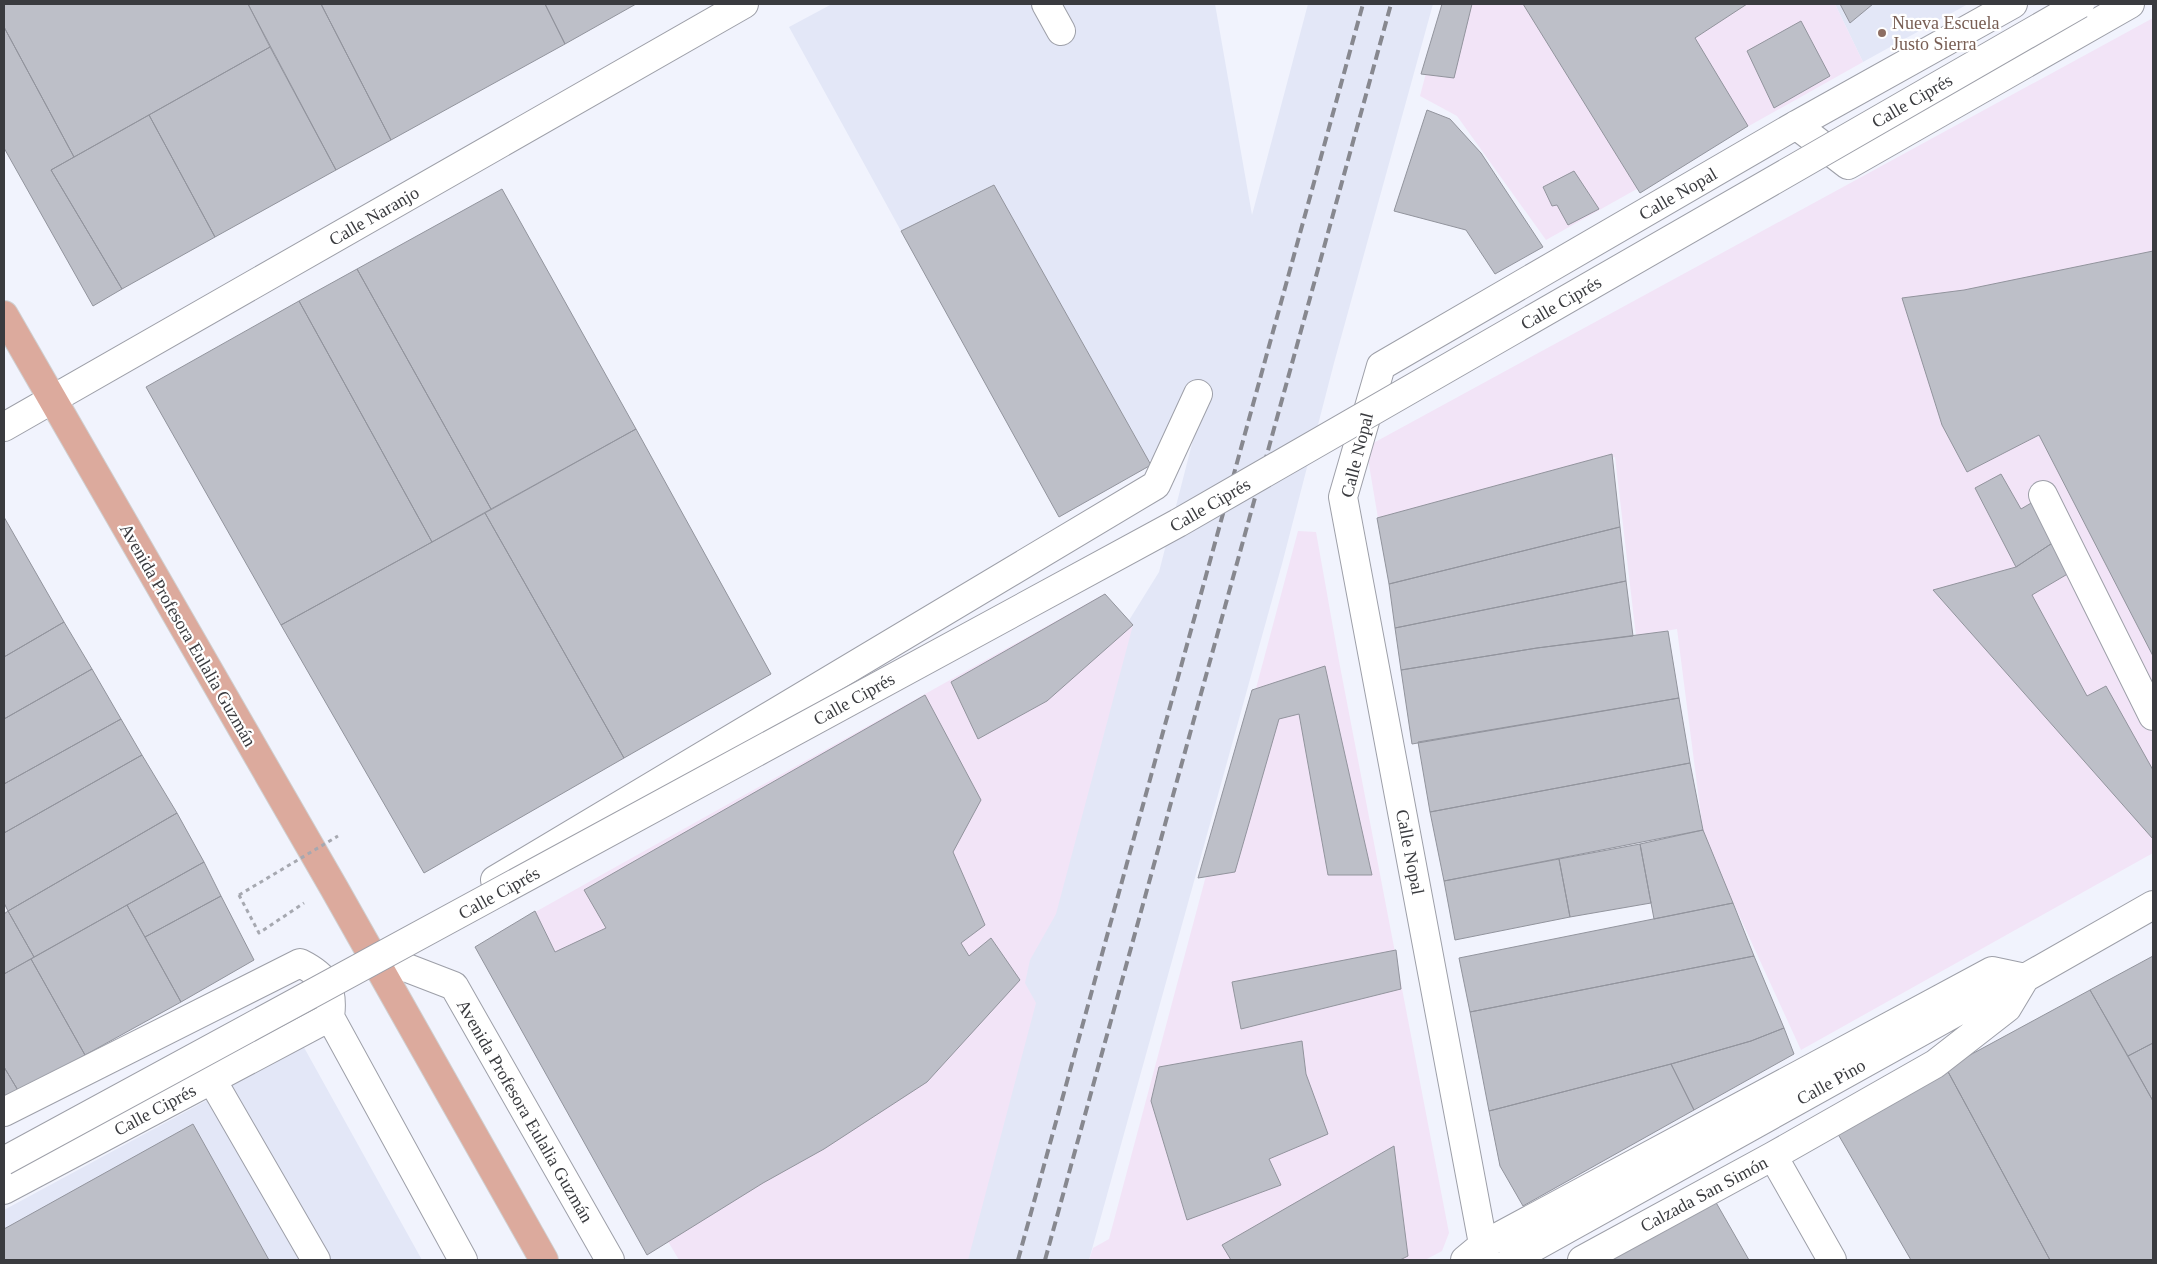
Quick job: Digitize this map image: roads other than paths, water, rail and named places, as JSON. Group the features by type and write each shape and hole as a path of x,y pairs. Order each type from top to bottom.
{"main road":[{"name":"Avenida Profesora Eulalia Guzmán","path":"4,315 332,885 544,1260"}],"street":[{"name":"Calle Naranjo","path":"4,427 744,4"},
{"path":"1046,4 1062,31"},
{"name":"Calle Nopal","path":"1478,1255 1343,497 1381,366 1796,125 2013,4"},
{"name":"Calle Ciprés","path":"4,1162 1178,523 2080,4"},
{"path":"1796,125 1848,165 2130,4"},
{"path":"371,954 1156,485 1198,394"},
{"path":"2043,495 2153,716"},
{"name":"Calle Pino","path":"1511,1260 1978,1000 2025,978 2153,906"},
{"name":"Avenida Profesora Eulalia Guzmán","path":"371,954 454,986 610,1260"},
{"path":"4,1112 300,963 316,971 327,983 333,1000 330,1018 463,1260"},
{"path":"1478,1255 1992,971 2025,978 2007,1008 1935,1064 1773,1156"},
{"name":"Calle Ciprés","path":"4,1190 330,1018"},
{"path":"212,1080 316,1260"},
{"name":"Calzada San Simón","path":"1582,1260 1773,1156 1832,1260"}],"railway":[{"path":"1018,1260 1363,4"},
{"path":"1045,1260 1391,4"}],"place":[{"name":"Nueva Escuela Justo Sierra","path":"1882,33"}]}
